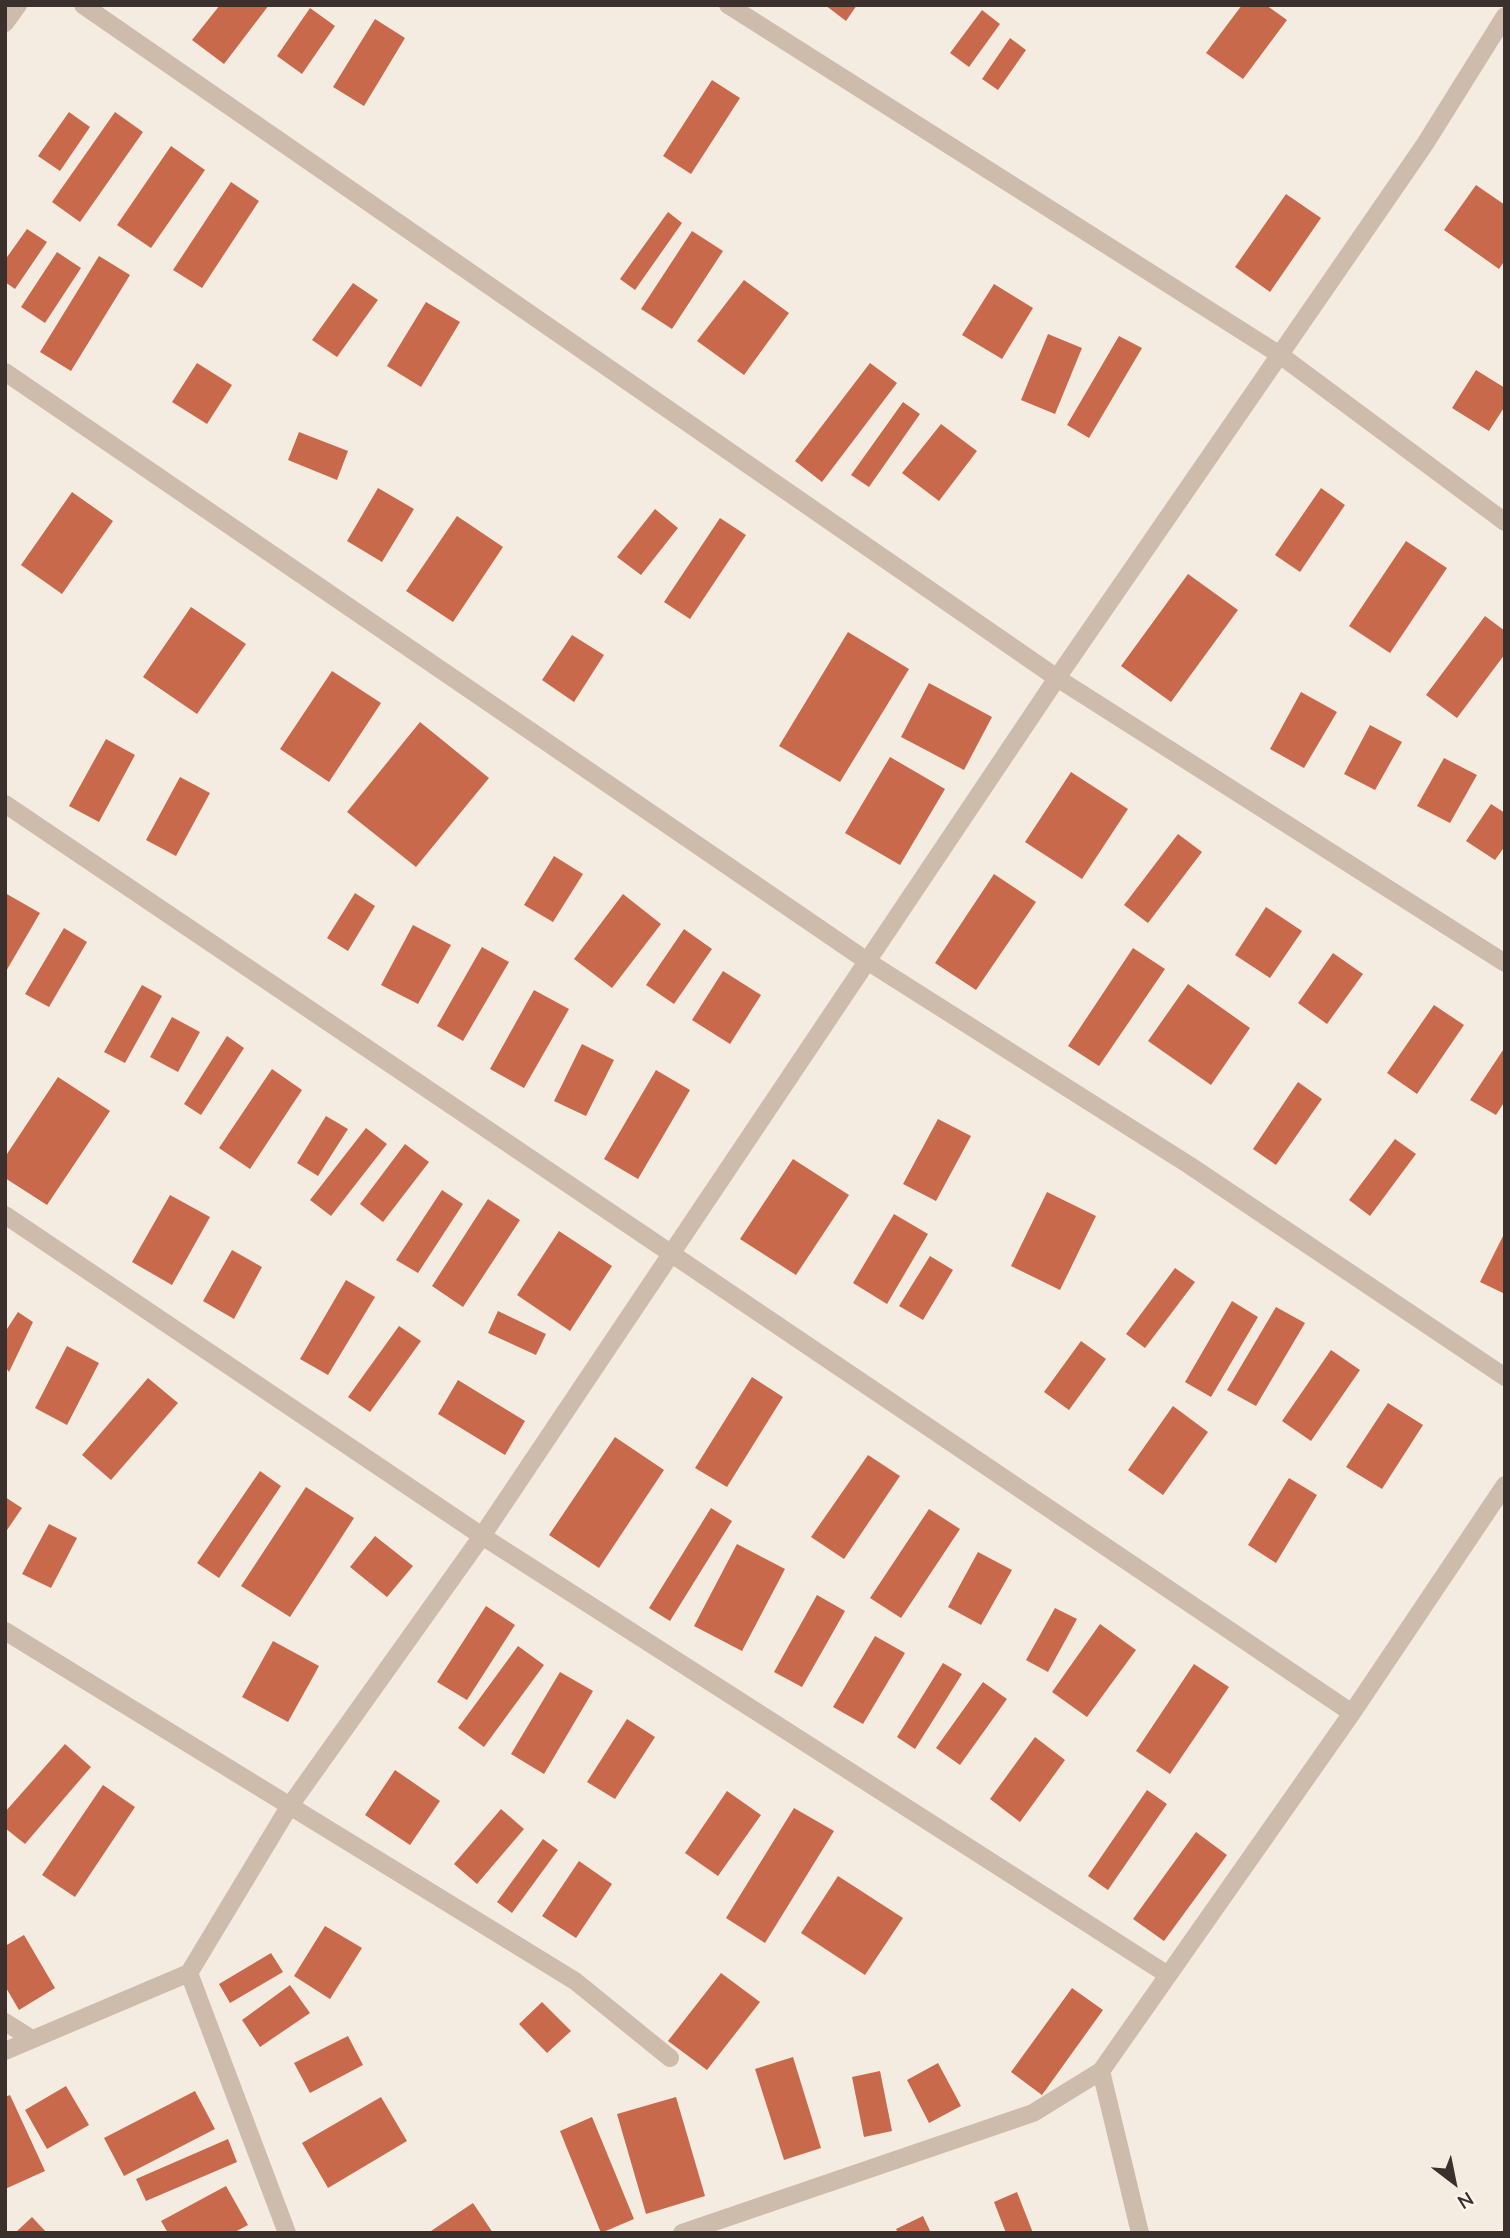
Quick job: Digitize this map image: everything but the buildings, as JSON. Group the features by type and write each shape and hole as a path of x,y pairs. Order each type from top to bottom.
{"street":[{"path":"5,23 18,5"},
{"path":"83,5 1057,678 1505,963"},
{"path":"728,5 1280,355 1505,522"},
{"path":"5,2051 189,1973 289,1807 482,1536 1057,678 1425,144 1505,16"},
{"path":"5,372 867,961 1189,1165 1505,1377"},
{"path":"5,804 1352,1713"},
{"path":"5,1215 482,1536 1168,1975"},
{"path":"682,2233 1033,2113 1101,2071 1352,1713 1505,1485"},
{"path":"5,1631 575,1981 670,2058"},
{"path":"189,1973 287,2233"},
{"path":"5,2022 32,2039"},
{"path":"1101,2071 1140,2233"}]}
